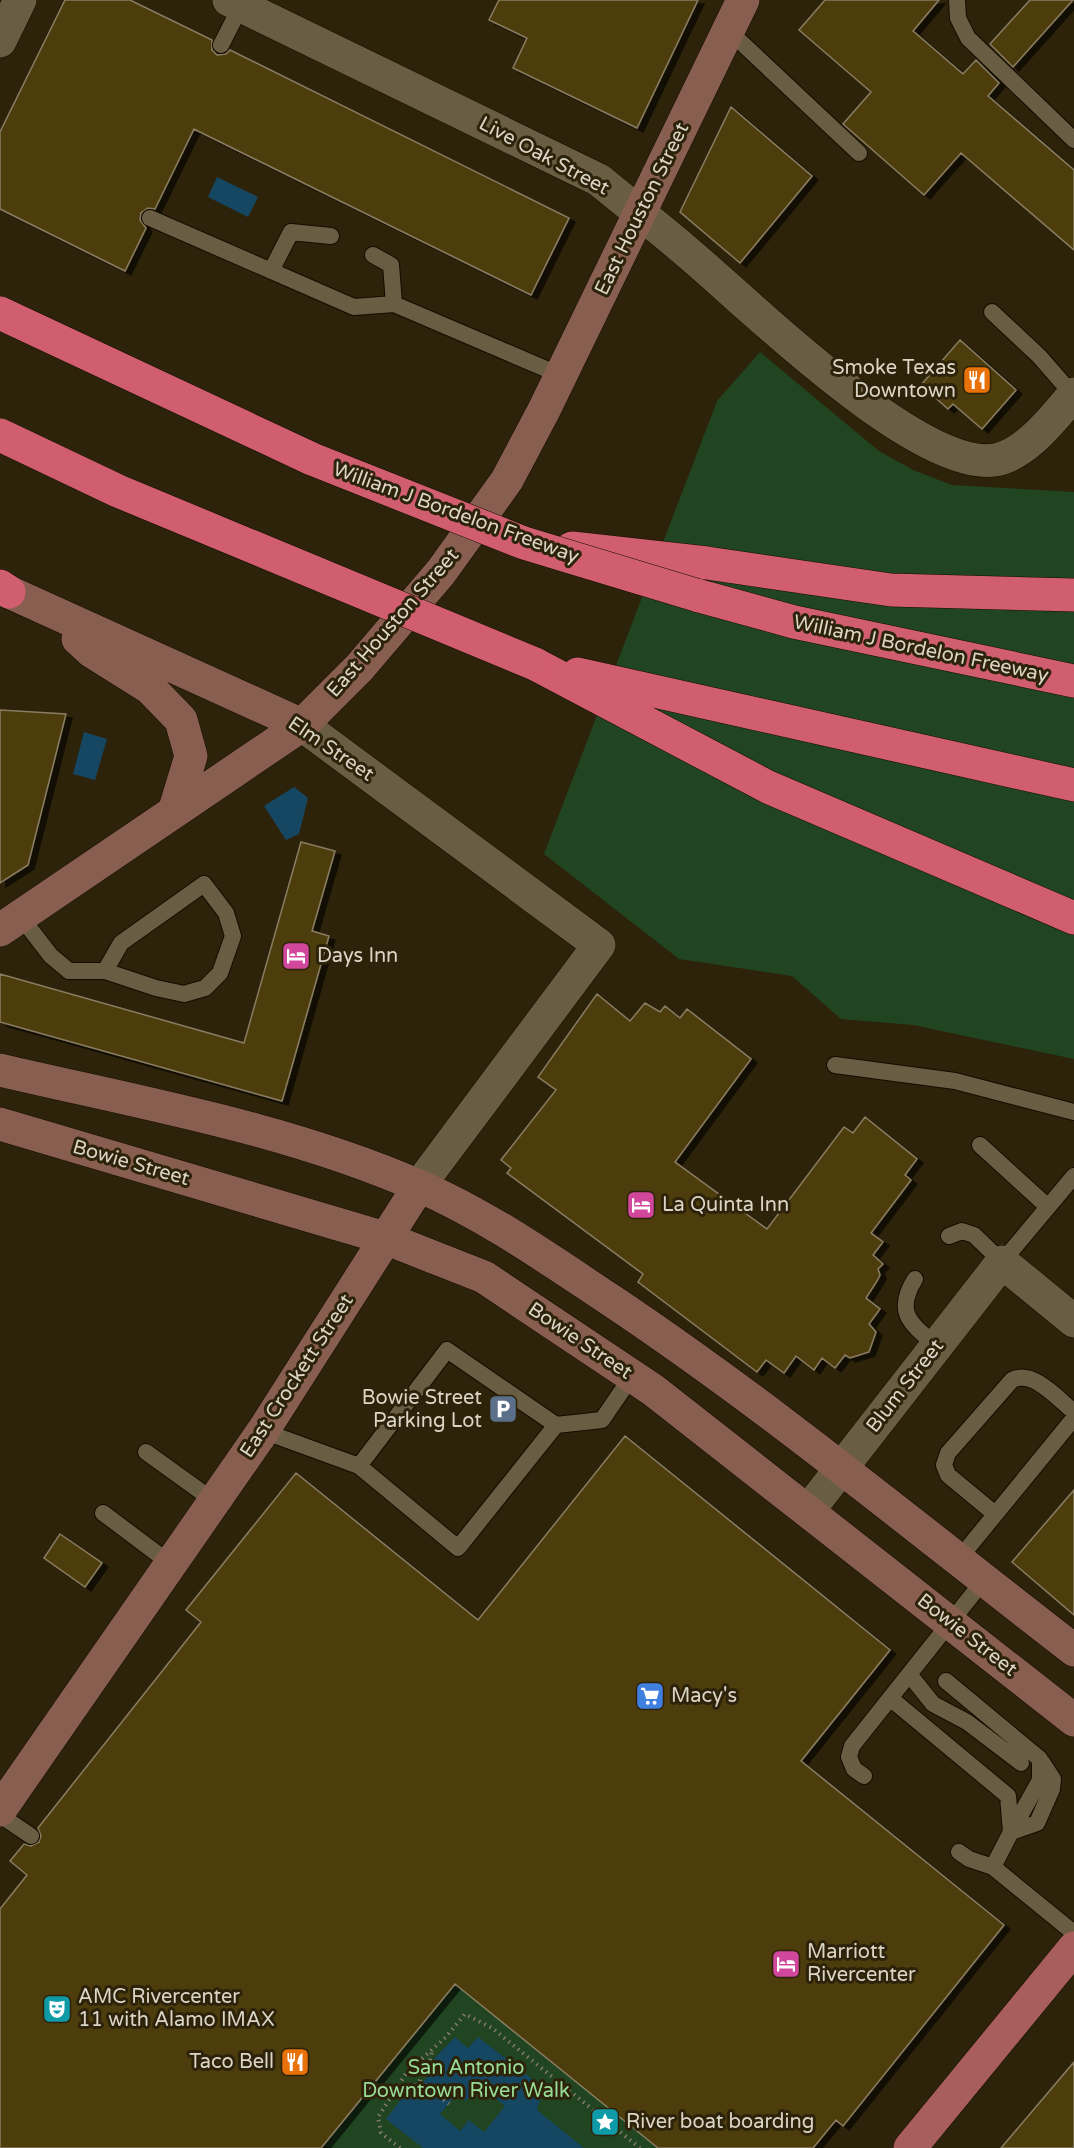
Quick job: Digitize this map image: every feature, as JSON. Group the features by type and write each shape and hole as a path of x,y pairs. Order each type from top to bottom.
{"highway":[{"name":"William J Bordelon Freeway","path":"0,313 312,459 524,543 794,622 1074,681"},
{"path":"0,435 118,491 535,664 768,787 1074,918"},
{"path":"524,543 707,563 891,590 1074,595"},
{"path":"535,664 1074,784"}],"main road":[{"name":"East Houston Street","path":"10,923 302,725 359,668 441,572 507,480 743,0"},
{"name":"Elm Street","path":"2,590 302,725"},
{"path":"41,606 91,651 150,688 180,720 191,756 174,812"},
{"path":"0,1070 225,1122 344,1156 457,1204 549,1259 689,1352 1074,1650"},
{"name":"Bowie Street","path":"0,1124 385,1238 484,1277 632,1376 808,1510 1074,1720"},
{"name":"East Crockett Street","path":"0,1810 263,1431 419,1186"},
{"path":"910,2148 1074,1948"}],"street":[{"path":"0,41 20,0"},
{"name":"Live Oak Street","path":"233,2 599,180 640,211 797,349 897,426 934,446 974,460 996,460 1010,455 1039,435 1073,394"},
{"name":"Elm Street","path":"302,725 599,945"},
{"name":"East Crockett Street","path":"419,1186 599,945"},
{"path":"1002,1262 1074,1321"},
{"name":"Blum Street","path":"808,1510 1002,1262"}],"lane":[{"path":"957,0 958,18 968,38 1074,140"},
{"path":"221,45 233,2"},
{"path":"728,30 859,153"},
{"path":"150,218 354,308 394,304 560,375"},
{"path":"271,271 291,232 331,236"},
{"path":"373,255 391,265 394,304"},
{"path":"992,312 1039,356 1073,394"},
{"path":"10,923 69,970 105,970 156,988 184,994 205,988 220,974 233,936 226,913 204,884 121,943 105,970"},
{"path":"835,1065 955,1081 1074,1112"},
{"path":"980,1144 1048,1207"},
{"path":"949,1236 962,1231 974,1235 1002,1262 1074,1176"},
{"path":"915,1279 906,1294 905,1310 911,1324 937,1346"},
{"path":"359,1466 447,1350 556,1425 602,1420 632,1376"},
{"path":"995,1514 948,1475 944,1465 948,1452 1012,1380 1020,1376 1031,1378 1074,1412"},
{"path":"958,1560 1074,1418"},
{"path":"263,1431 359,1466 458,1548 556,1425"},
{"path":"146,1452 214,1501"},
{"path":"103,1513 171,1564"},
{"path":"864,1776 854,1769 849,1757 852,1746 984,1580"},
{"path":"909,1674 933,1704 968,1722 1021,1763"},
{"path":"946,1681 1040,1759 1040,1780 993,1867"},
{"path":"890,1698 1008,1796 1011,1832"},
{"path":"0,1815 31,1836"},
{"path":"959,1852 969,1859 993,1867 1074,1933"}],"path":[{"path":"400,2148 381,2133 378,2117 407,2072 432,2050 465,2014 492,2028 640,2148"},
{"path":"392,2095 412,2088 420,2081 426,2073 432,2050"},
{"path":"420,2081 449,2104"}],"green space":[{"path":"760,352 879,451 913,470 952,485 1074,492 1074,1059 913,1025 841,1019 792,976 679,959 544,854 717,401"},
{"name":"San Antonio Downtown River Walk","path":"455,1984 658,2148 328,2148 324,2145"}],"water":[{"path":"217,177 258,197 248,217 208,197"},
{"path":"84,732 107,739 95,780 73,774"},
{"path":"294,787 308,798 299,834 286,840 264,806"},
{"path":"455,2037 468,2048 478,2037 544,2088 537,2110 584,2148 423,2148 386,2119 403,2097 418,2089 429,2075 435,2058","holes":["479,2085 505,2106 484,2132 469,2120 460,2131 440,2114 457,2094 466,2101"]}],"building":[{"path":"65,0 130,0 212,40 212,50 217,55 226,54 230,50 569,218 531,295 194,129 155,209 148,208 141,213 140,220 146,228 125,271 0,209 0,132"},
{"path":"499,0 698,0 637,128 513,68 527,38 489,20"},
{"path":"825,0 939,0 913,31 963,74 976,60 999,83 988,96 1074,170 1074,250 961,153 924,195 843,124 871,92 799,30"},
{"path":"1030,0 1073,0 1013,67 990,44"},
{"path":"731,107 812,176 740,263 680,212"},
{"name":"Smoke Texas Downtown","path":"960,340 1016,390 982,429 953,404 948,409 921,385"},
{"path":"0,710 66,714 28,865 0,883"},
{"name":"Days Inn","path":"301,842 335,851 312,931 329,936 282,1101 0,1022 0,974 244,1043"},
{"name":"La Quinta Inn","path":"597,994 630,1021 645,1003 660,1012 665,1006 680,1018 687,1009 751,1059 675,1162 767,1229 844,1127 853,1133 865,1117 917,1159 905,1175 911,1180 871,1233 883,1242 873,1255 883,1264 878,1269 880,1275 877,1281 866,1298 880,1309 869,1324 876,1332 869,1352 850,1358 845,1355 835,1368 822,1358 814,1370 796,1356 784,1373 766,1360 757,1372 638,1282 643,1274 507,1173 511,1168 501,1160 556,1090 538,1077"},
{"path":"625,1436 890,1650 801,1761 1004,1925 843,2126 836,2120 813,2148 658,2148 455,1984 321,2148 0,2148 0,1909 27,1875 10,1861 24,1844 31,1846 39,1842 41,1836 38,1828 201,1622 186,1610 296,1473 478,1620"},
{"path":"1074,1490 1074,1615 1012,1562"},
{"path":"60,1534 102,1563 85,1587 44,1558"},
{"path":"1074,2062 1074,2148 1001,2148"}],"place":[{"name":"Smoke Texas Downtown","path":"977,380"},
{"name":"Days Inn","path":"296,956"},
{"name":"La Quinta Inn","path":"641,1205"},
{"name":"Bowie Street Parking Lot","path":"503,1409"},
{"name":"Macy's","path":"650,1696"},
{"name":"Marriott Rivercenter","path":"786,1964"},
{"name":"AMC Rivercenter 11 with Alamo IMAX","path":"57,2009"},
{"name":"Taco Bell","path":"295,2062"},
{"name":"River boat boarding","path":"605,2122"}]}
